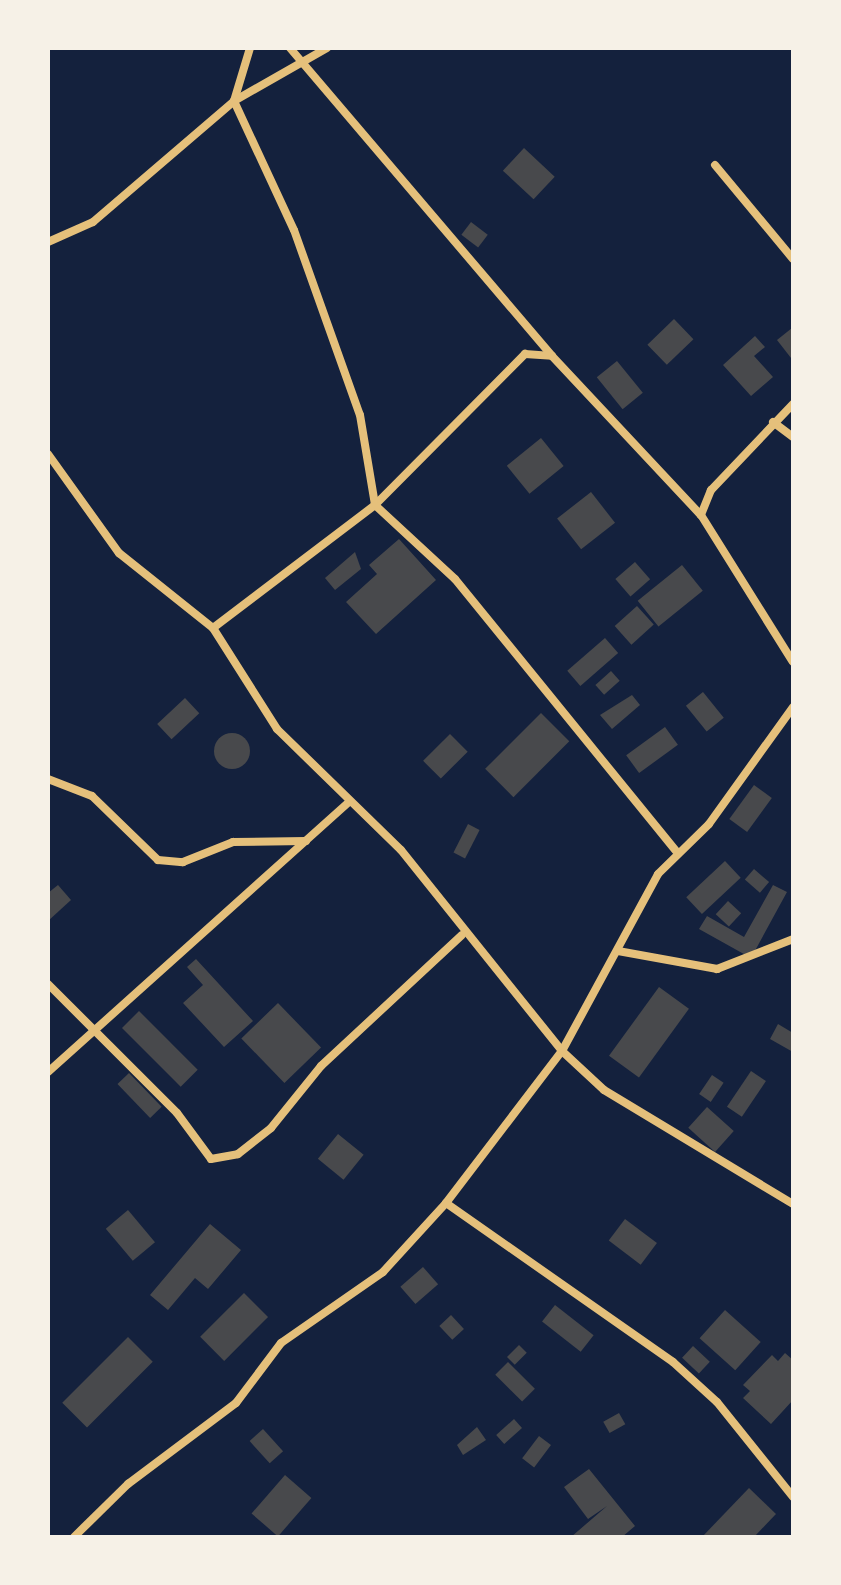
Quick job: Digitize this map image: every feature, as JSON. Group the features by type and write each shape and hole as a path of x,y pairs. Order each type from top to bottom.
{"street":[{"path":"250,48 234,101 294,230 360,415 375,505 455,579 676,851"},
{"path":"290,48 552,356 701,515 793,662"},
{"path":"48,242 93,222 234,101 327,48"},
{"path":"715,165 793,259"},
{"path":"213,628 375,505 525,354 552,356"},
{"path":"701,515 711,490 793,404"},
{"path":"773,422 793,437"},
{"path":"48,454 119,553 213,628 277,729 348,803 401,850 462,935 562,1051 604,1090 793,1204"},
{"path":"74,1537 128,1484 236,1403 281,1343 383,1272 446,1203 562,1051 676,851 709,824 793,707"},
{"path":"48,779 92,796 158,860 183,862 233,842 306,841"},
{"path":"48,1072 348,803"},
{"path":"48,984 92,1033 177,1113 211,1159 238,1154 462,935"},
{"path":"618,951 717,969 793,939"},
{"path":"446,1203 673,1362 717,1402 793,1497"}],"building":[{"path":"524,148 555,177 534,199 503,171"},
{"path":"471,222 488,235 478,247 461,235"},
{"path":"674,319 693,339 667,365 647,345"},
{"path":"792,328 793,356 791,358 777,340"},
{"path":"755,336 765,347 754,356 773,377 751,396 723,365"},
{"path":"617,361 643,393 623,409 597,377"},
{"path":"541,438 564,466 529,494 507,466"},
{"path":"591,492 615,523 581,549 557,518"},
{"path":"399,539 436,580 376,634 346,602 377,574 369,565"},
{"path":"355,552 361,569 335,590 325,578"},
{"path":"635,562 650,579 630,596 615,579"},
{"path":"682,565 703,591 658,627 638,601"},
{"path":"637,606 654,625 631,645 615,626"},
{"path":"605,638 618,653 580,686 567,671"},
{"path":"611,671 620,681 604,695 595,685"},
{"path":"703,692 724,718 707,731 686,706"},
{"path":"632,695 640,705 612,729 600,715"},
{"path":"185,698 199,713 172,739 157,724"},
{"path":"541,713 569,741 513,797 485,769"},
{"path":"665,727 678,745 639,773 626,755"},
{"path":"232,733 245,738 250,751 245,764 232,769 219,764 214,751 219,738"},
{"path":"450,734 468,752 441,779 423,761"},
{"path":"754,785 772,798 747,832 729,819"},
{"path":"468,824 480,830 465,858 453,853"},
{"path":"725,861 741,878 702,914 686,897"},
{"path":"754,869 769,882 760,893 745,880"},
{"path":"58,885 71,900 48,921 48,893"},
{"path":"773,885 787,892 751,958 699,929 707,916 744,937"},
{"path":"728,901 741,913 729,926 716,914"},
{"path":"196,959 253,1021 224,1047 183,1003 203,985 187,967"},
{"path":"659,987 689,1009 639,1078 609,1056"},
{"path":"278,1003 321,1048 284,1083 241,1038"},
{"path":"139,1011 198,1070 181,1087 122,1028"},
{"path":"778,1024 793,1033 793,1052 770,1039"},
{"path":"751,1071 766,1081 742,1117 727,1107"},
{"path":"129,1073 162,1107 150,1118 117,1084"},
{"path":"712,1075 724,1083 711,1102 699,1094"},
{"path":"707,1107 734,1131 715,1152 688,1128"},
{"path":"338,1134 364,1155 344,1180 318,1159"},
{"path":"128,1210 155,1242 133,1261 106,1229"},
{"path":"625,1219 657,1243 641,1265 609,1241"},
{"path":"210,1224 241,1250 208,1289 195,1278 168,1310 150,1295"},
{"path":"423,1267 438,1284 415,1304 400,1287"},
{"path":"244,1293 268,1317 224,1361 200,1337"},
{"path":"555,1305 594,1335 581,1352 542,1322"},
{"path":"725,1310 761,1342 735,1370 700,1338"},
{"path":"451,1315 464,1329 452,1340 439,1326"},
{"path":"128,1337 153,1362 87,1428 62,1403"},
{"path":"519,1345 527,1353 515,1365 507,1357"},
{"path":"693,1346 710,1362 699,1373 682,1358"},
{"path":"785,1353 793,1360 793,1400 771,1424 743,1398 750,1391 743,1385 772,1355 778,1361"},
{"path":"508,1362 535,1389 522,1402 495,1375"},
{"path":"619,1413 625,1424 610,1433 603,1422"},
{"path":"514,1419 522,1428 504,1444 496,1435"},
{"path":"477,1427 486,1440 463,1455 457,1445"},
{"path":"263,1429 283,1451 270,1463 250,1441"},
{"path":"539,1436 551,1445 534,1467 522,1458"},
{"path":"589,1469 635,1526 622,1537 571,1537 607,1506 588,1519 564,1487"},
{"path":"285,1475 311,1498 278,1536 252,1513"},
{"path":"749,1488 776,1514 754,1537 702,1537"}]}
